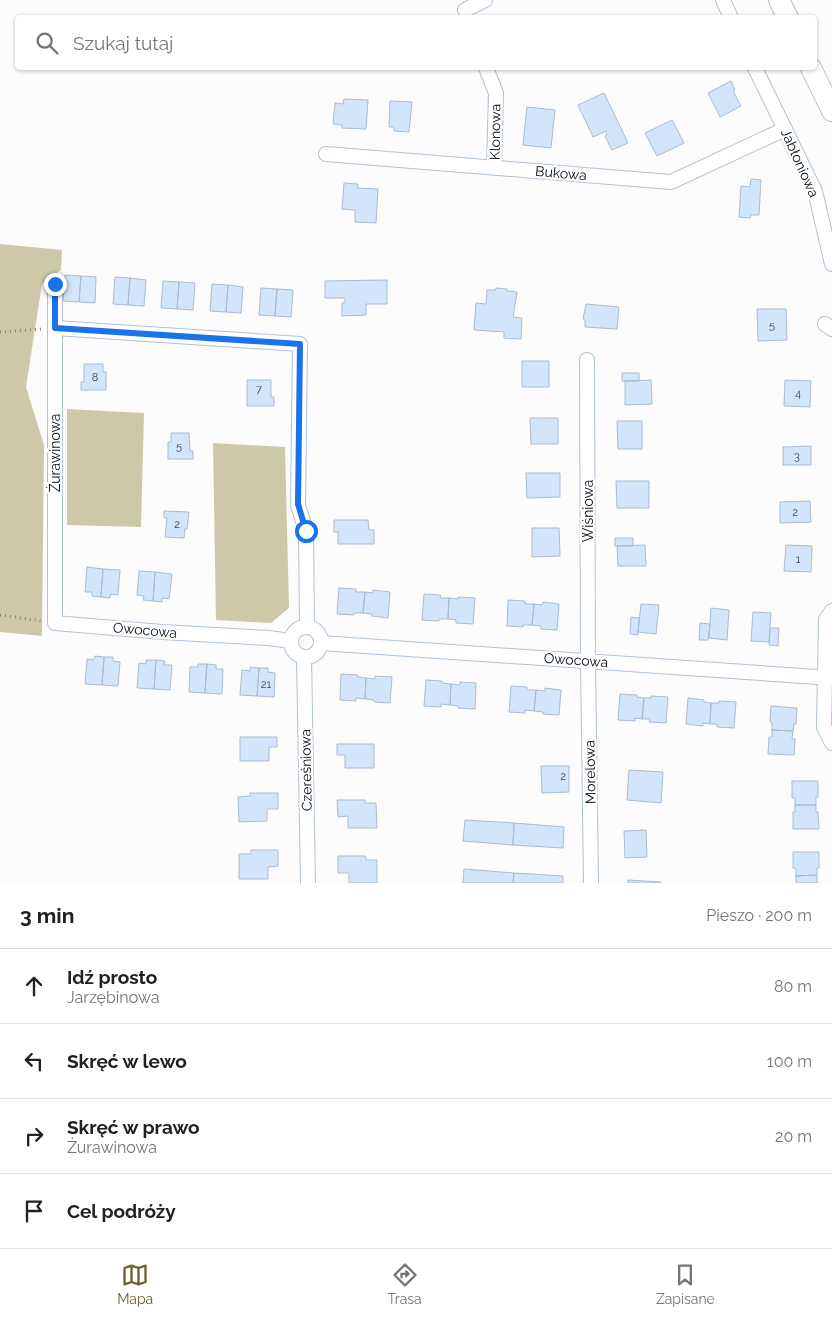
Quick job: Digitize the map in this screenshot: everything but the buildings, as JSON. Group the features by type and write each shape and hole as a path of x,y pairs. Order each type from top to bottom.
{"main road":[{"path":"780,0 787,15"},
{"path":"812,70 832,111"}],"street":[{"path":"464,9 485,0"},
{"path":"723,0 730,15"},
{"name":"Klonowa","path":"487,70 496,93 494,167"},
{"name":"Jabłoniowa","path":"756,70 814,191 832,264"},
{"name":"Bukowa","path":"326,154 671,182 785,129"},
{"name":"Żurawinowa","path":"55,284 55,623"},
{"path":"55,328 300,344 298,504 306,531 307,626"},
{"name":"Wiśniowa","path":"587,360 588,661"},
{"path":"832,611 826,619 829,678 824,727 832,743"},
{"name":"Owocowa","path":"55,623 290,640"},
{"path":"307,626 317,631 321,643 318,651 304,657 293,650 290,640 294,632 307,626"},
{"name":"Owocowa","path":"321,643 829,678"},
{"name":"Czereśniowa","path":"304,657 308,883"},
{"name":"Morelowa","path":"588,661 591,883"}],"path":[{"path":"0,332 55,328"},
{"path":"0,615 55,623"}],"shaded area":[{"path":"0,244 62,250 61,270 42,284 26,387 44,445 42,636 0,632"},
{"path":"67,409 144,413 141,527 67,525"},
{"path":"213,443 285,447 289,608 271,623 216,620"}],"route":[{"path":"55,284 55,328 300,344 297,473 298,504 306,531"}]}
